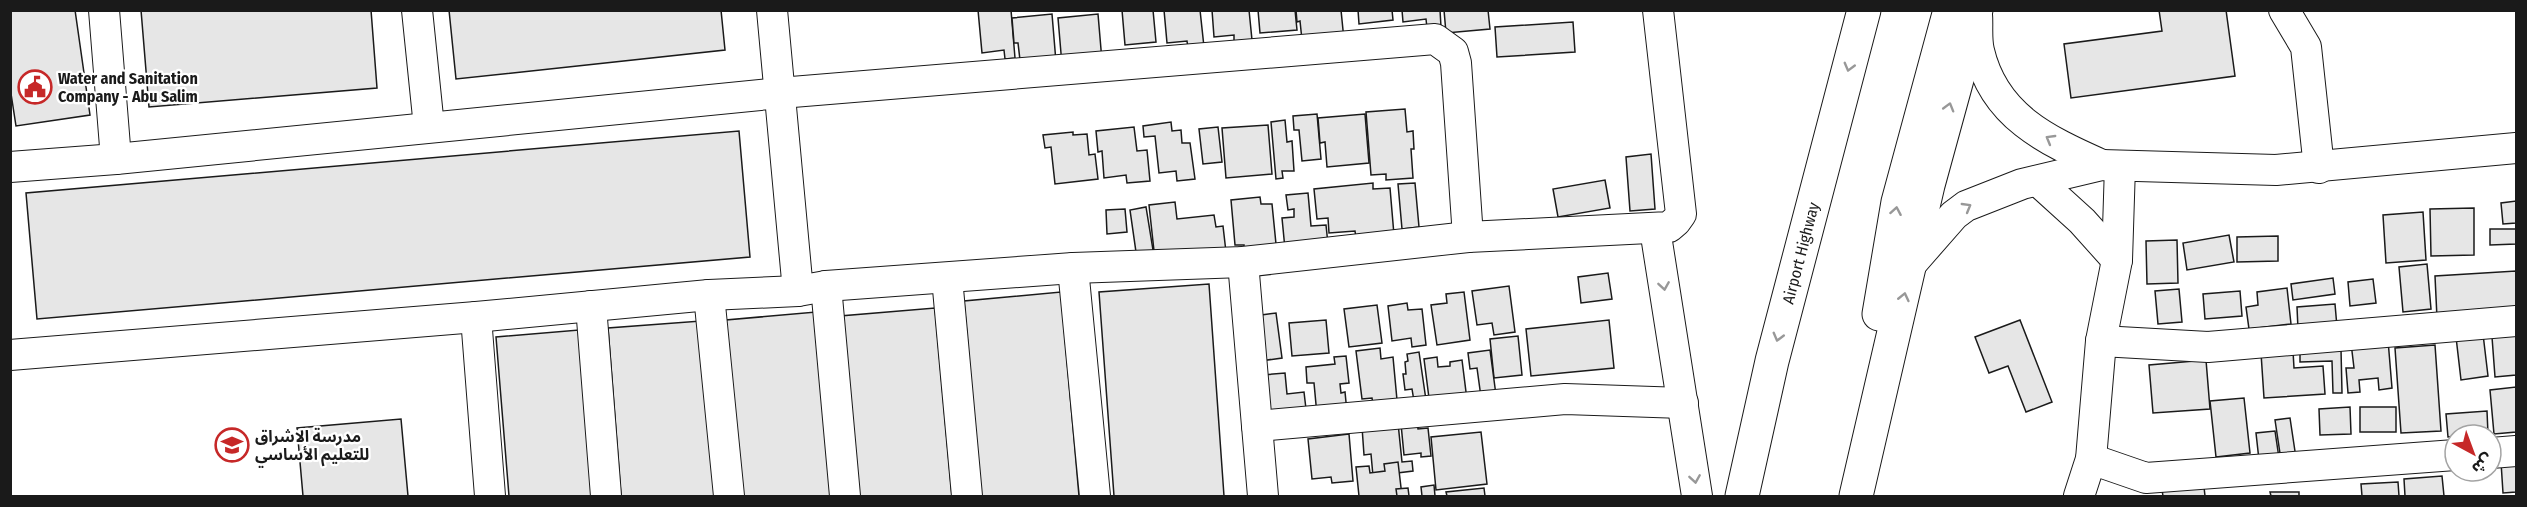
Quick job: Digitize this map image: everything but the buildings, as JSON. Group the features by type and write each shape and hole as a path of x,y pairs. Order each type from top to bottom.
{"highway":[{"name":"Airport Highway","path":"1742,496 1772,361 1864,10"},
{"path":"1848,496 1898,202 1950,10"},
{"path":"1856,496 1912,263 1928,185 1976,10"}],"street":[{"path":"104,10 116,159"},
{"path":"417,10 429,127"},
{"path":"772,10 780,93 845,496"},
{"path":"10,355 476,317 709,295 1073,268 1243,262 1468,237 1669,227 1681,214 1658,10"},
{"path":"1976,10 1979,50 1989,83 2002,100 2025,124 2071,151 2111,166"},
{"path":"2284,10 2306,47 2319,168"},
{"path":"10,167 116,159 780,93 1435,39 1453,52 1456,63 1468,237"},
{"path":"1912,263 1954,215 1966,206 2038,181 2111,166 2203,166 2276,171 2517,148"},
{"path":"2079,496 2091,459 2101,341 2117,260 2111,166"},
{"path":"2038,181 2082,221 2117,260"},
{"path":"1655,229 1697,496"},
{"path":"1243,262 1263,496"},
{"path":"1073,268 1095,496"},
{"path":"947,278 967,496"},
{"path":"709,295 729,496"},
{"path":"591,306 606,496"},
{"path":"476,317 490,496"},
{"path":"2101,341 2208,347 2517,321"},
{"path":"1257,426 1565,399 1683,403"},
{"path":"2091,459 2146,487 2443,456"}],"place":[{"name":"Water and Sanitation Company - Abu Salim","path":"35,87"},
{"name":"مدرسة الاشراق للتعليم الأساسي","path":"232,445"}]}
